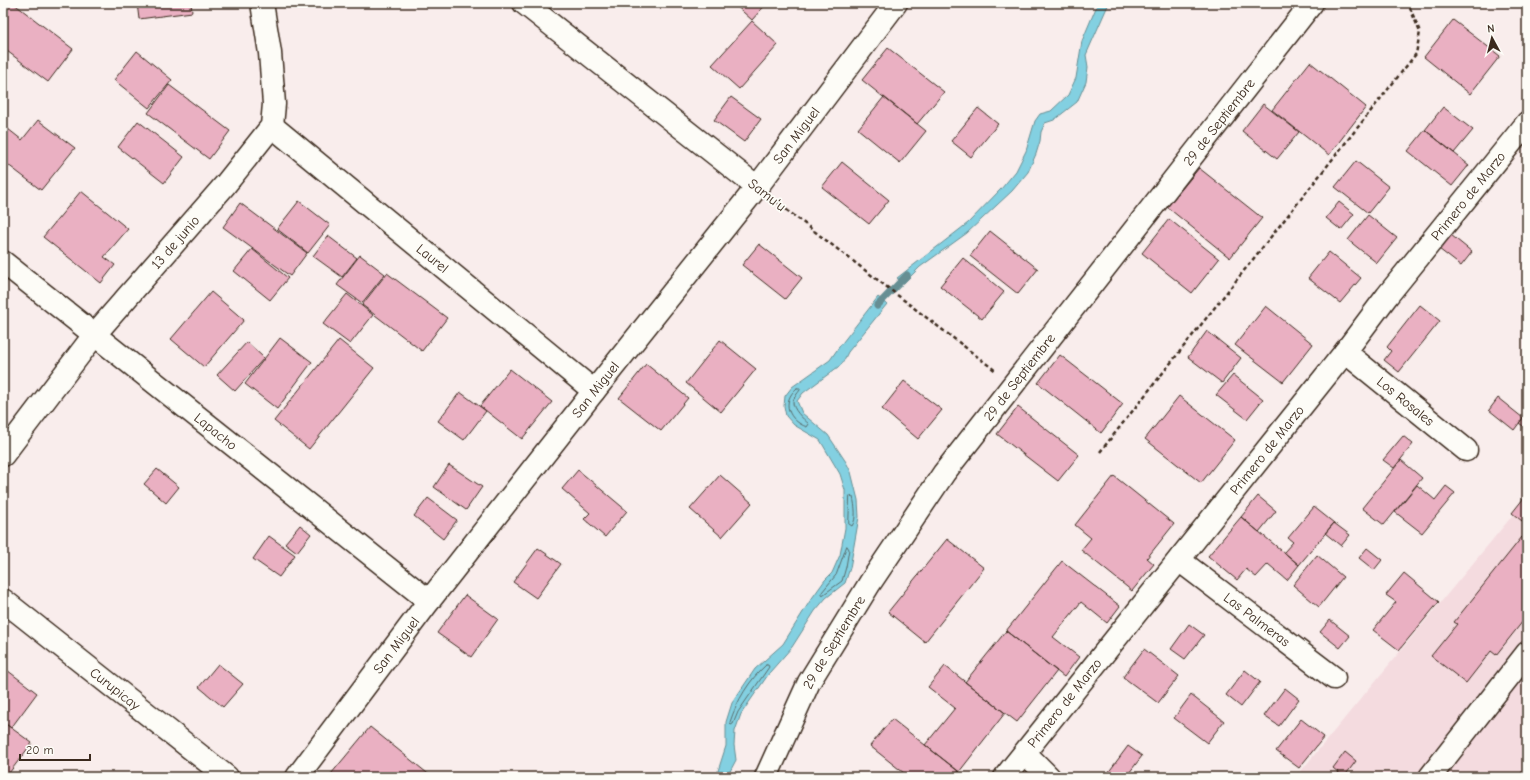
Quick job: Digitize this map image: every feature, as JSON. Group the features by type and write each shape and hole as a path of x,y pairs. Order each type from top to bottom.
{"street":[{"path":"262,3 270,60 274,104 272,126"},
{"name":"Samu'u","path":"524,3 757,187"},
{"name":"San Miguel","path":"297,777 429,601 757,187 896,3"},
{"name":"29 de Septiembre","path":"766,777 809,682 870,583 944,473 1312,3"},
{"name":"Primero de Marzo","path":"1005,777 1345,352 1387,296 1527,123"},
{"name":"13 de junio","path":"3,455 95,334 225,185 272,126"},
{"name":"Laurel","path":"272,126 594,391"},
{"name":"Lapacho","path":"3,262 429,601"},
{"name":"Los Rosales","path":"1345,352 1466,450"},
{"name":"Las Palmeras","path":"1179,560 1334,678"},
{"name":"Curupicay","path":"3,600 227,777"},
{"path":"1430,777 1527,653"},
{"path":"1025,753 1049,777"}],"path":[{"path":"1100,452 1416,54 1420,32 1410,8 1404,3"},
{"name":"Samu'u","path":"757,187 1013,384"}],"shaded area":[{"path":"1527,498 1527,777 1296,777"}],"water":[{"path":"1098,3 1109,3 1086,55 1088,67 1086,82 1077,102 1054,120 1045,123 1041,132 1036,154 1028,172 1012,191 967,233 920,267 904,283 897,278 968,223 1016,171 1026,151 1035,121 1040,114 1051,111 1068,95 1076,78 1082,41"},
{"path":"878,297 887,304 848,352 842,364 803,393 797,401 802,413 828,435 851,472 858,500 859,517 850,568 845,583 826,598 815,611 792,647 770,672 741,714 735,731 734,745 736,760 727,777 716,777 726,746 726,722 732,703 755,669 783,644 810,601 832,573 840,555 845,528 845,490 840,474 820,440 794,425 786,416 784,406 785,396 792,387 830,360"}],"building":[{"path":"5,3 13,3 73,49 48,82 3,48 3,6"},
{"path":"137,3 191,3 192,12 139,19"},
{"path":"615,3 628,3 623,9"},
{"path":"733,3 767,3 752,20"},
{"path":"1453,20 1500,56 1470,94 1424,57"},
{"path":"752,21 778,45 739,89 712,65"},
{"path":"888,48 944,92 917,124 862,80"},
{"path":"137,51 172,80 149,108 114,80"},
{"path":"1310,62 1366,107 1329,155 1272,110"},
{"path":"169,85 230,131 209,159 148,113"},
{"path":"731,97 761,119 744,142 714,120"},
{"path":"884,97 926,131 900,163 858,129"},
{"path":"1263,104 1299,132 1277,159 1242,131"},
{"path":"1443,107 1473,130 1454,153 1425,130"},
{"path":"978,108 998,124 971,157 951,141"},
{"path":"38,120 75,148 41,190 3,161 3,125 22,140"},
{"path":"138,121 184,157 164,183 118,147"},
{"path":"1425,130 1469,165 1452,186 1408,151"},
{"path":"1356,161 1389,187 1368,213 1335,187"},
{"path":"842,162 889,200 869,224 822,187"},
{"path":"1199,168 1262,218 1230,258 1167,207"},
{"path":"81,191 128,229 104,257 115,265 101,283 43,237"},
{"path":"299,201 330,225 308,253 277,229"},
{"path":"1339,202 1354,214 1341,230 1326,218"},
{"path":"240,203 307,253 290,276 223,227"},
{"path":"1368,215 1397,238 1377,263 1348,240"},
{"path":"1169,219 1219,259 1192,293 1142,253"},
{"path":"990,231 1038,269 1018,294 970,256"},
{"path":"1451,235 1472,252 1461,266 1439,249"},
{"path":"328,236 357,258 342,277 313,256"},
{"path":"759,244 802,278 785,299 742,265"},
{"path":"252,249 288,278 270,300 234,271"},
{"path":"1329,252 1361,278 1340,303 1308,278"},
{"path":"360,255 385,274 362,303 337,285"},
{"path":"963,258 1004,292 982,319 940,286"},
{"path":"387,273 447,318 422,351 362,305"},
{"path":"211,292 244,320 204,367 171,339"},
{"path":"347,294 373,315 350,344 323,324"},
{"path":"1420,305 1440,321 1399,372 1384,360 1391,351 1387,347"},
{"path":"1266,306 1313,344 1283,382 1235,345"},
{"path":"1207,331 1241,358 1222,383 1188,357"},
{"path":"280,338 312,362 277,409 245,384"},
{"path":"339,340 374,368 309,449 274,421"},
{"path":"720,340 756,369 721,412 686,383"},
{"path":"247,342 264,358 235,391 217,375"},
{"path":"1060,355 1123,404 1101,433 1038,383"},
{"path":"646,364 688,398 661,431 619,398"},
{"path":"510,369 552,402 522,439 480,406"},
{"path":"1233,375 1263,399 1247,419 1216,395"},
{"path":"904,381 942,410 918,439 882,409"},
{"path":"460,392 486,411 464,440 438,421"},
{"path":"1179,396 1235,440 1201,483 1145,439"},
{"path":"1498,398 1523,418 1514,430 1489,410"},
{"path":"1018,407 1079,455 1058,481 997,434"},
{"path":"1527,413 1527,429 1519,423"},
{"path":"1403,436 1413,444 1394,468 1383,460"},
{"path":"1401,460 1422,478 1384,525 1362,508"},
{"path":"449,465 482,487 466,510 434,487"},
{"path":"157,469 179,487 166,503 144,484"},
{"path":"578,470 627,511 605,537 584,519 590,513 562,489"},
{"path":"720,475 752,503 722,537 690,509"},
{"path":"1114,476 1174,524 1147,558 1154,564 1132,591 1081,550 1091,538 1075,525"},
{"path":"1417,485 1435,500 1446,486 1455,493 1422,533 1395,512"},
{"path":"1527,494 1527,525 1512,513"},
{"path":"1258,496 1276,511 1259,532 1241,517"},
{"path":"428,498 457,520 443,539 414,516"},
{"path":"1314,507 1334,523 1299,565 1284,552 1293,542 1288,538"},
{"path":"1241,517 1299,565 1287,580 1268,564 1256,577 1246,569 1237,580 1208,556"},
{"path":"1334,523 1350,535 1341,546 1325,533"},
{"path":"300,525 311,534 297,552 285,543"},
{"path":"269,536 295,555 279,577 253,559"},
{"path":"1522,537 1527,542 1527,616 1496,655 1491,651 1466,683 1431,656 1457,624 1454,622"},
{"path":"947,539 984,568 925,642 888,612"},
{"path":"538,548 561,564 536,598 513,582"},
{"path":"1367,548 1382,560 1374,570 1359,558"},
{"path":"1317,555 1343,577 1319,607 1293,585"},
{"path":"1062,561 1120,606 1107,623 1081,602 1053,637 1079,657 1064,677 1006,631"},
{"path":"1404,573 1439,602 1399,650 1373,630 1396,602 1386,595"},
{"path":"465,595 498,619 471,657 437,633"},
{"path":"1330,620 1350,636 1340,648 1320,632"},
{"path":"1189,624 1204,635 1185,659 1171,649"},
{"path":"1006,631 1057,671 1017,722 965,682"},
{"path":"1144,649 1179,676 1158,703 1123,677"},
{"path":"218,664 243,684 223,707 199,687"},
{"path":"945,666 1005,713 959,772 925,745 955,708 928,687"},
{"path":"3,667 37,693 11,728 3,722"},
{"path":"1245,670 1260,682 1241,707 1226,695"},
{"path":"1285,688 1299,699 1279,726 1264,716"},
{"path":"1191,695 1224,721 1207,743 1174,718"},
{"path":"892,719 966,777 909,777 870,746"},
{"path":"1301,719 1324,737 1299,768 1276,751"},
{"path":"3,722 32,743 6,777 3,777"},
{"path":"370,727 432,777 336,777 331,774"},
{"path":"1128,746 1142,756 1126,777 1105,777"},
{"path":"1345,752 1356,761 1344,777 1333,768"}],"waterway":[{"path":"877,306 907,275"}]}
